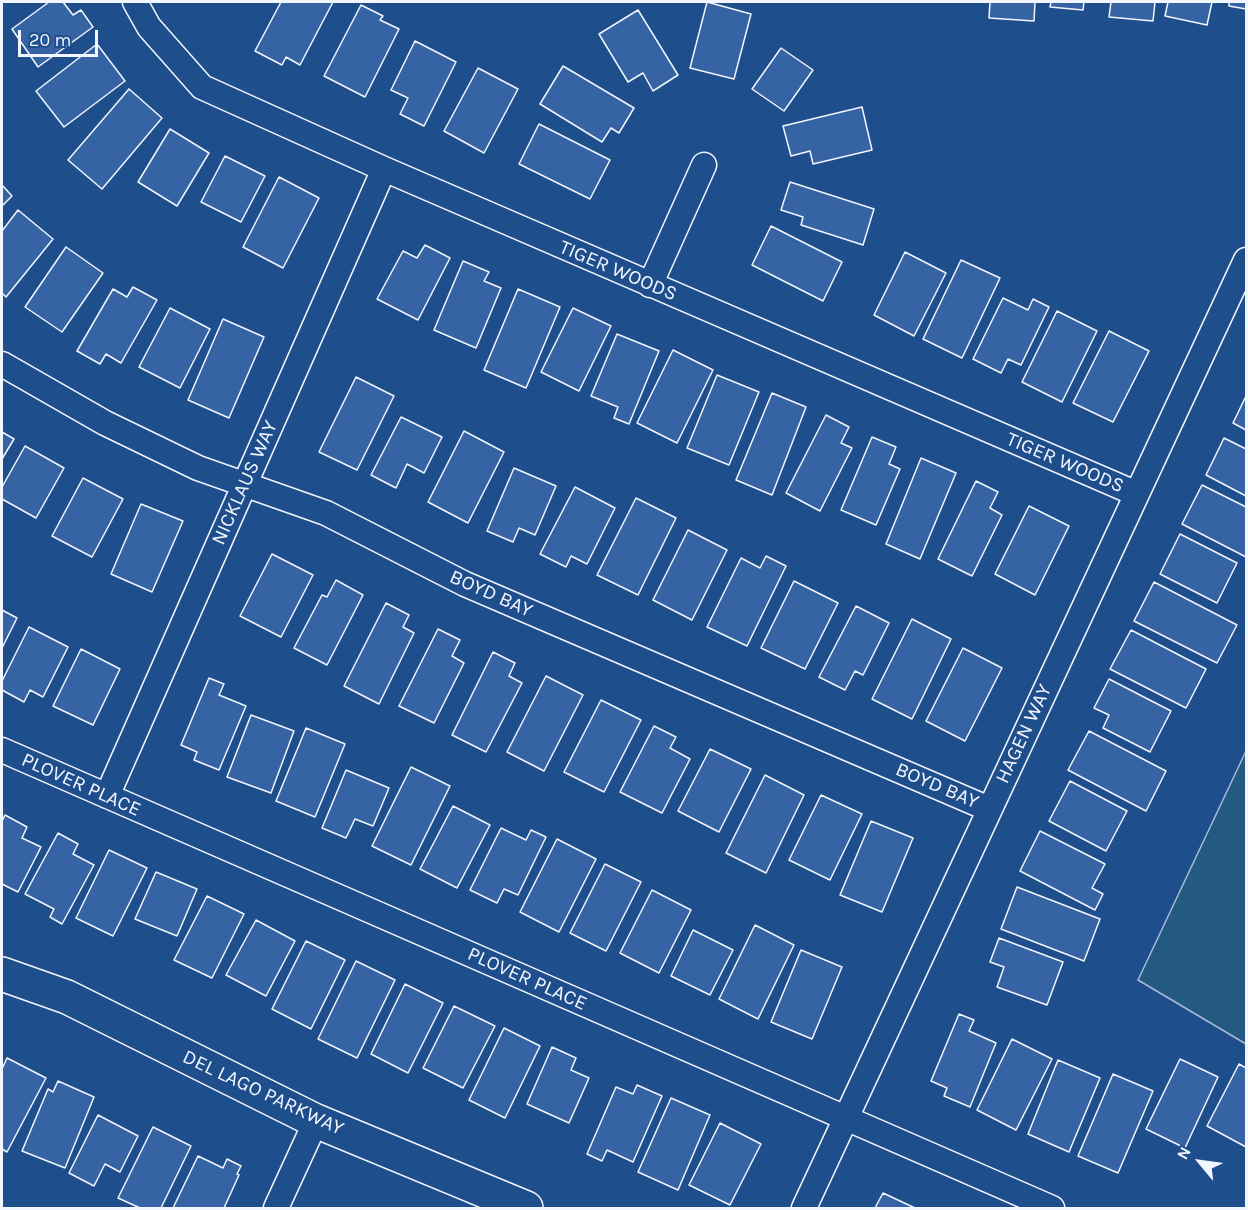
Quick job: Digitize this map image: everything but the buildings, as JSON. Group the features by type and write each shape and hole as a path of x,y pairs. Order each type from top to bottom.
{"street":[{"name":"TIGER WOODS","path":"135,2 149,27 202,87 384,170 1137,495"},
{"path":"650,285 704,165"},
{"name":"NICKLAUS WAY","path":"107,796 384,170"},
{"name":"HAGEN WAY","path":"804,1209 1246,260"},
{"name":"BOYD BAY","path":"2,364 105,423 198,468 326,513 465,584 989,808"},
{"name":"PLOVER PLACE","path":"2,750 1052,1209"},
{"name":"DEL LAGO PARKWAY","path":"2,974 67,997 316,1121 526,1209"},
{"path":"276,1209 316,1121"}],"shaded area":[{"path":"1246,751 1246,1044 1138,980"}]}
